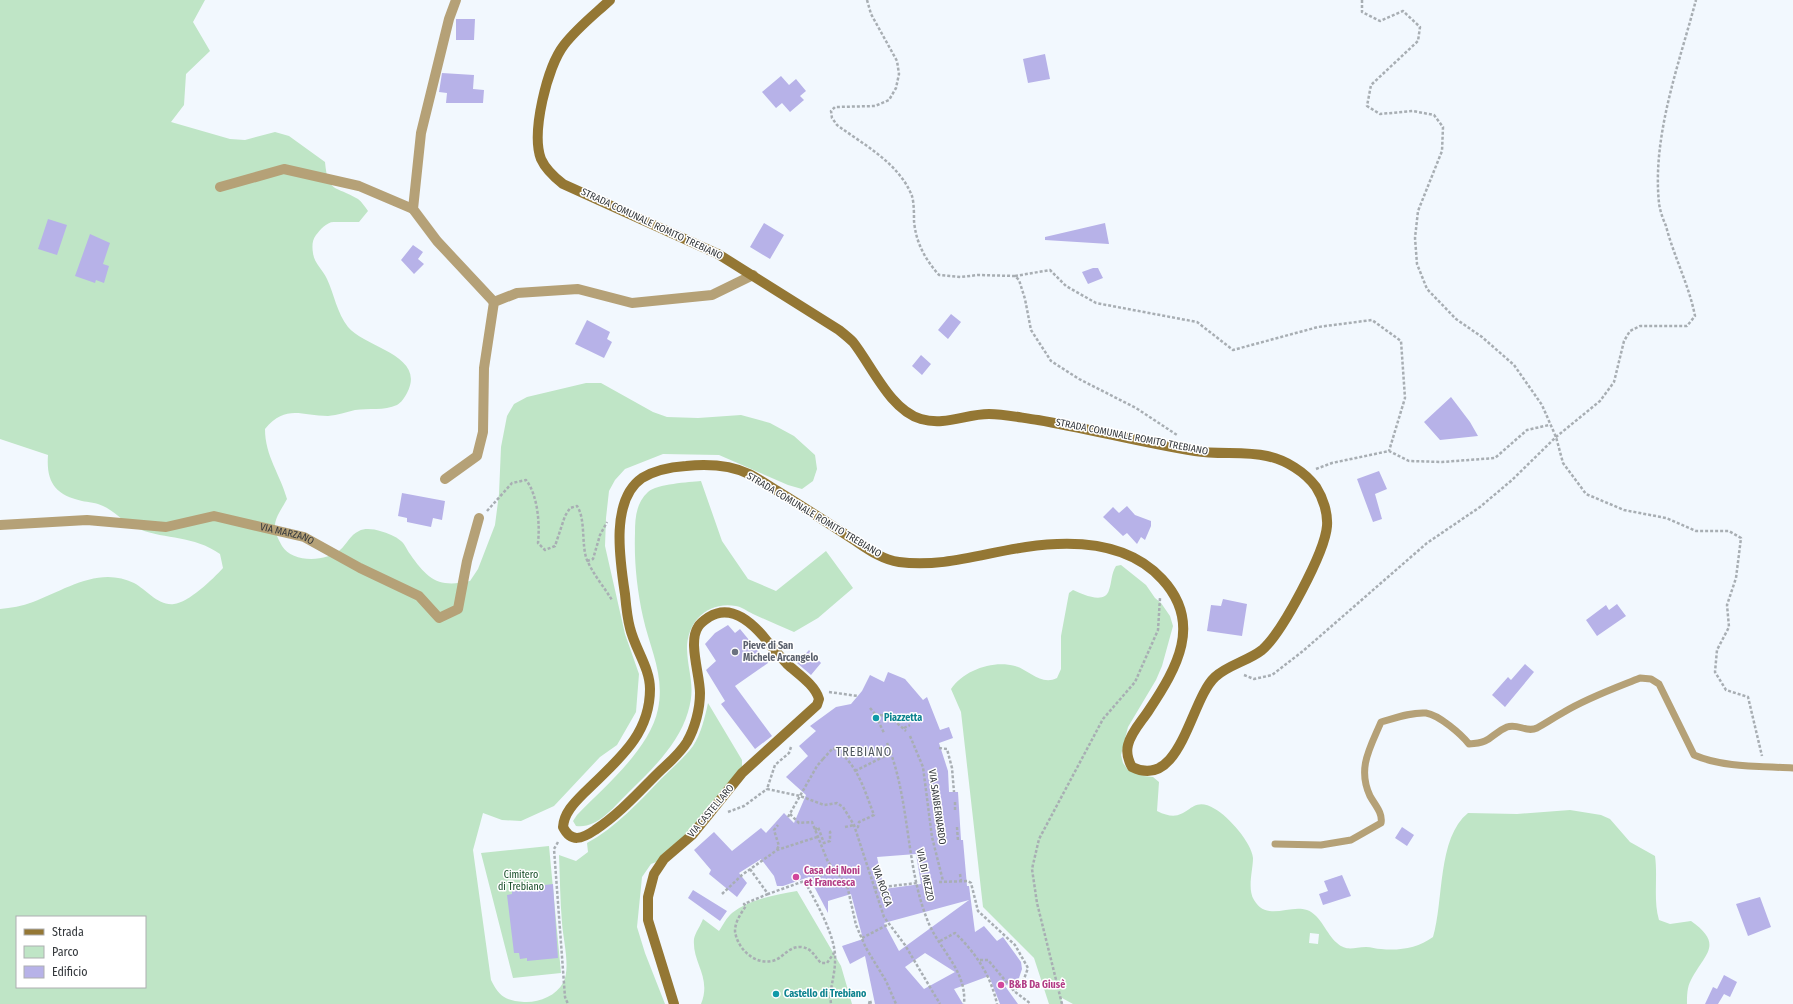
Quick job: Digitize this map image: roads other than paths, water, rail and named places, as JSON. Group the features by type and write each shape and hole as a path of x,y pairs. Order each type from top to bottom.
{"street":[{"path":"413,209 421,133 449,19 456,0"},
{"name":"STRADA COMUNALE ROMITO TREBIANO","path":"610,0 564,45 555,59 538,121 537,145 542,160 550,174 564,184 701,245 753,275 839,330 852,341 884,388 898,404 910,414 921,419 940,421 988,413 1059,424 1197,452 1268,456 1293,466 1304,474 1316,487 1323,499 1327,527 1320,550 1306,583 1279,632 1261,651 1215,677 1203,693 1184,738 1174,754 1161,768 1150,772 1132,767 1127,757 1127,746 1131,735 1161,690 1181,650 1185,627 1183,617 1174,595 1162,579 1140,560 1109,547 1078,545 1028,546 947,562 899,562 880,556 816,514 748,473 726,467 697,465 669,467 642,478 631,489 624,503 619,559 630,628 649,679 648,706 643,726 632,745 575,802 566,814 563,827 565,832 570,837 577,838 587,836 599,828 640,791 687,742 700,706 699,677 694,651 695,636 698,626 715,613 729,612 752,623 786,663 815,690"},
{"path":"220,187 284,169 359,186 413,209 438,241 494,302"},
{"path":"494,302 517,292 578,289 632,303 712,295 753,275"},
{"path":"445,479 477,456 483,432 484,368 494,302"},
{"name":"VIA MARZANO","path":"0,526 87,520 166,527 214,516 304,537 360,568 419,596 439,618 458,609 467,561 479,518"},
{"name":"VIA CASTELLARO","path":"674,1004 648,920 648,897 654,874 664,859 692,835 742,773 761,754 817,705 819,699 815,690"}],"lane":[{"path":"1276,844 1321,845 1351,840 1381,824 1382,816 1370,794 1363,770 1381,722 1411,714 1428,713 1462,735 1469,744 1480,743 1490,740 1508,727 1517,726 1524,729 1536,728 1565,711 1640,678 1651,679 1659,684 1694,755 1705,760 1724,763 1793,768"}],"place":[{"name":"Pieve di San Michele Arcangelo","path":"735,652"},
{"name":"Piazzetta","path":"876,718"},
{"name":"Casa dei Noni et Francesca","path":"796,877"},
{"name":"B&B Da Giusè","path":"1001,985"},
{"name":"Castello di Trebiano","path":"776,994"}],"district":[{"name":"TREBIANO","path":"864,752"}],"park label":[{"name":"Cimitero di Trebiano","path":"521,880"}]}
